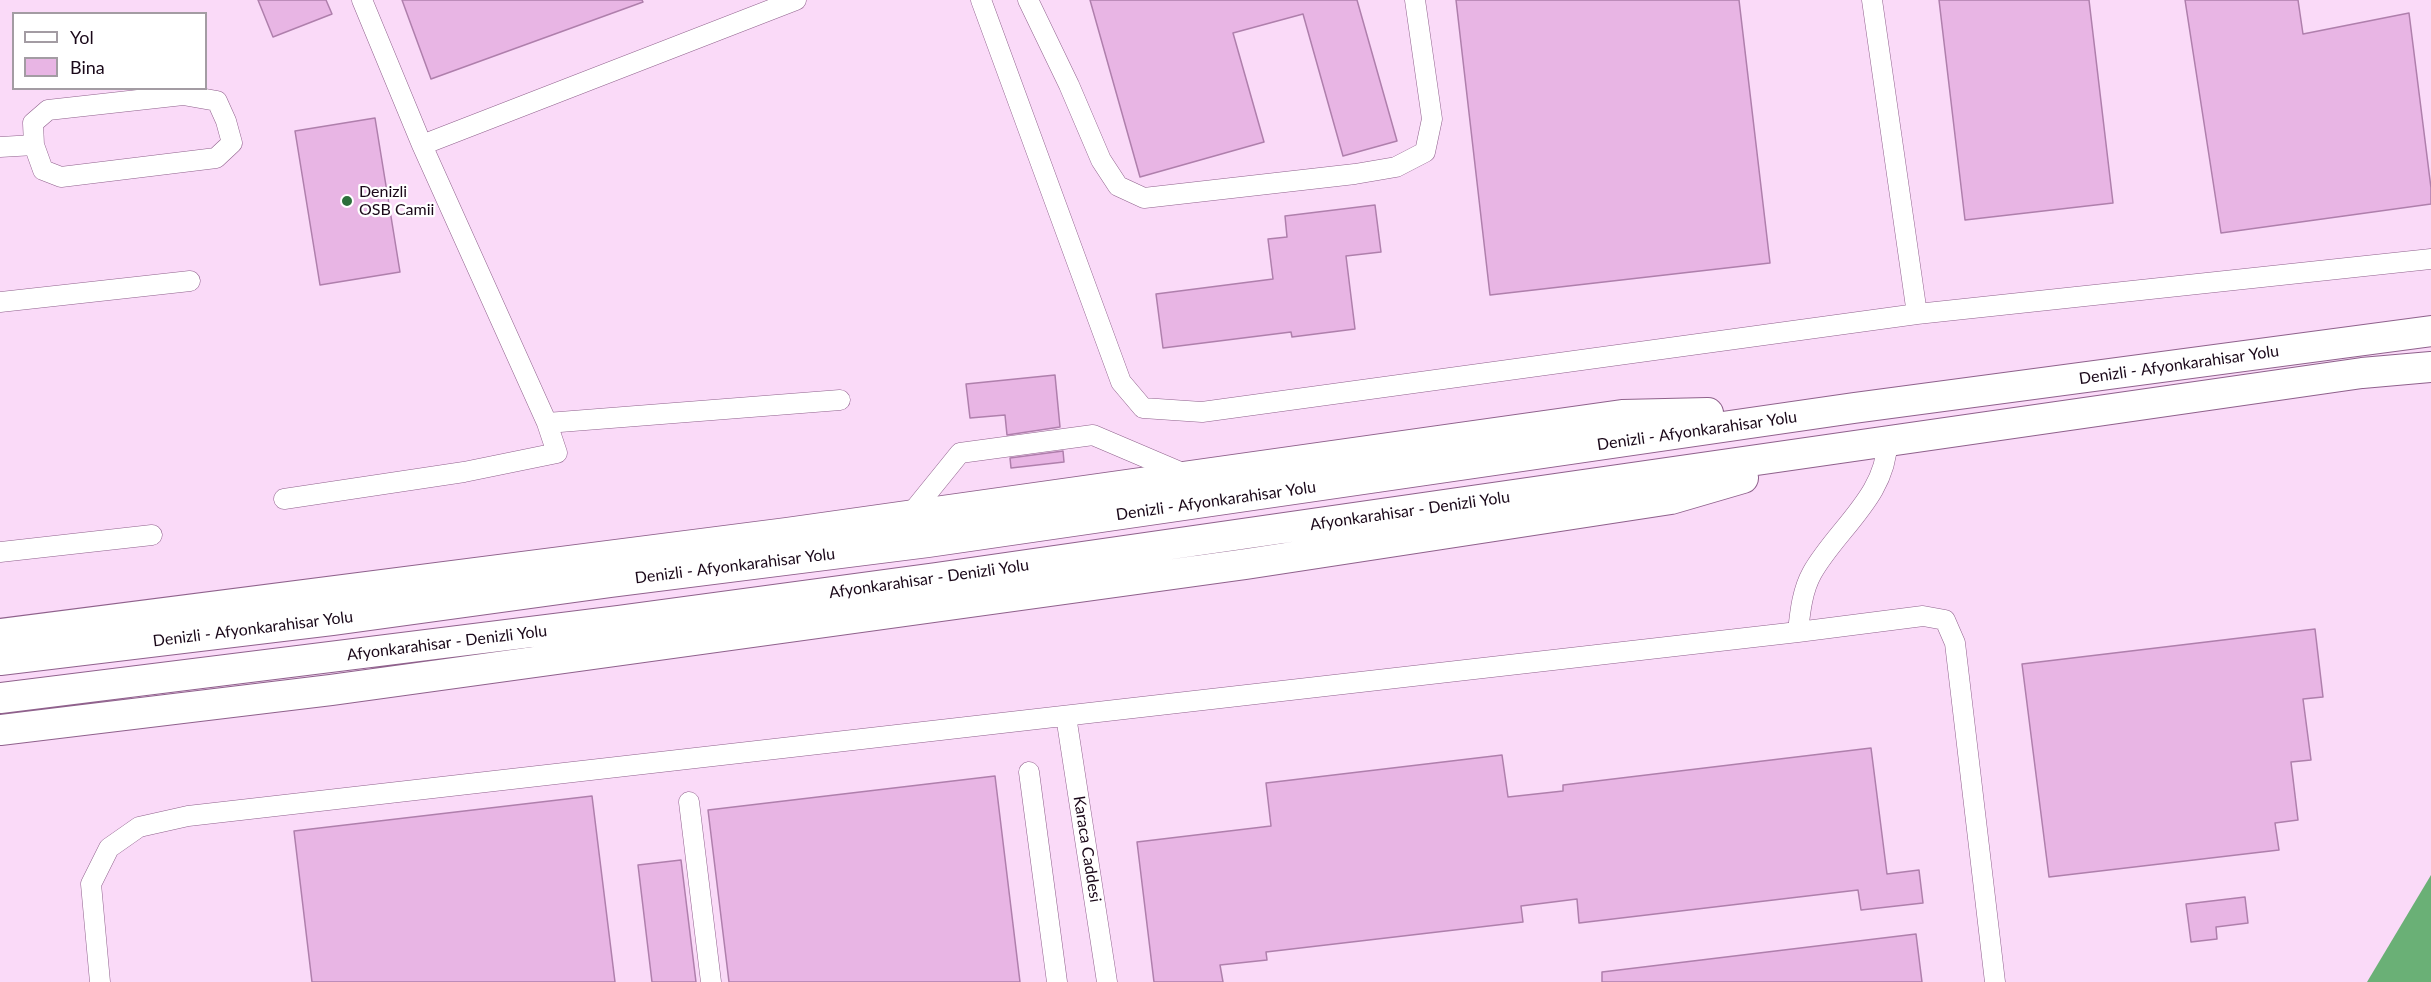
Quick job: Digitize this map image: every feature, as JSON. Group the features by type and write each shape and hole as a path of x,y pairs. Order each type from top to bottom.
{"highway":[{"name":"Denizli - Afyonkarahisar Yolu","path":"0,660 332,620 611,582 928,543 1854,408 2431,331"},
{"name":"Denizli - Afyonkarahisar Yolu","path":"1856,446 2362,373 2431,367"},
{"path":"0,634 909,516 1622,416 1854,408"},
{"path":"0,730 412,679 1317,553 1671,499 1856,446"},
{"name":"Afyonkarahisar - Denizli Yolu","path":"0,698 643,618 1264,532 1856,446"}],"street":[{"path":"284,499 464,472 557,453 547,423 422,144 363,0"},
{"path":"422,144 796,0"},
{"path":"981,0 1121,382 1143,408 1202,412 1917,314 2431,259"},
{"path":"1028,0 1069,85 1101,160 1118,186 1144,198 1396,167 1425,152 1432,118 1415,0"},
{"path":"1872,0 1917,314"},
{"path":"183,94 217,101 232,142 216,158 61,177 43,170 34,145 33,123 48,110 183,94"},
{"path":"0,147 34,145"},
{"path":"0,303 190,281"},
{"path":"547,423 840,400"},
{"path":"909,516 960,453 1093,435 1190,476"},
{"path":"1798,632 1805,591 1812,573 1878,480 1886,463 1887,442"},
{"path":"0,552 152,535"},
{"path":"100,982 91,884 109,848 139,826 188,816 1923,616 1945,620 1955,643 1995,982"},
{"name":"Karaca Caddesi","path":"1066,716 1107,982"},
{"path":"1029,772 1057,982"},
{"path":"689,802 711,982"}],"shaded area":[{"path":"2431,875 2431,982 2367,982"}],"building":[{"path":"258,0 326,0 332,14 273,37"},
{"path":"402,0 642,0 643,2 431,79"},
{"path":"1090,0 1357,0 1397,141 1343,156 1303,14 1233,33 1264,142 1140,177"},
{"path":"1456,0 1739,0 1770,263 1490,295"},
{"path":"1939,0 2089,0 2113,203 1965,220"},
{"path":"2185,0 2298,0 2303,34 2409,13 2431,188 2431,204 2221,233"},
{"name":"Denizli OSB Camii","path":"375,118 400,272 320,285 295,131"},
{"path":"1375,205 1381,252 1346,256 1355,329 1292,337 1291,332 1163,348 1156,294 1273,279 1268,239 1287,237 1285,216"},
{"path":"1055,375 1060,427 1007,435 1005,415 970,418 966,384"},
{"path":"1063,451 1064,462 1011,468 1010,458"},
{"path":"2315,629 2323,697 2303,699 2311,760 2291,762 2298,820 2275,823 2279,850 2049,877 2022,664"},
{"path":"1871,748 1887,874 1919,870 1923,903 1861,910 1858,890 1579,923 1577,899 1521,906 1523,922 1266,952 1267,960 1220,965 1223,982 1154,982 1137,842 1271,826 1266,783 1502,755 1508,797 1563,791 1563,785"},
{"path":"995,776 1020,982 729,982 708,810"},
{"path":"592,796 615,982 312,982 294,831"},
{"path":"681,860 696,982 652,982 638,865"},
{"path":"2245,897 2248,923 2216,927 2217,939 2191,942 2186,904"},
{"path":"1916,934 1922,982 1602,982 1602,972"}],"place":[{"name":"Denizli OSB Camii","path":"347,201"}]}
